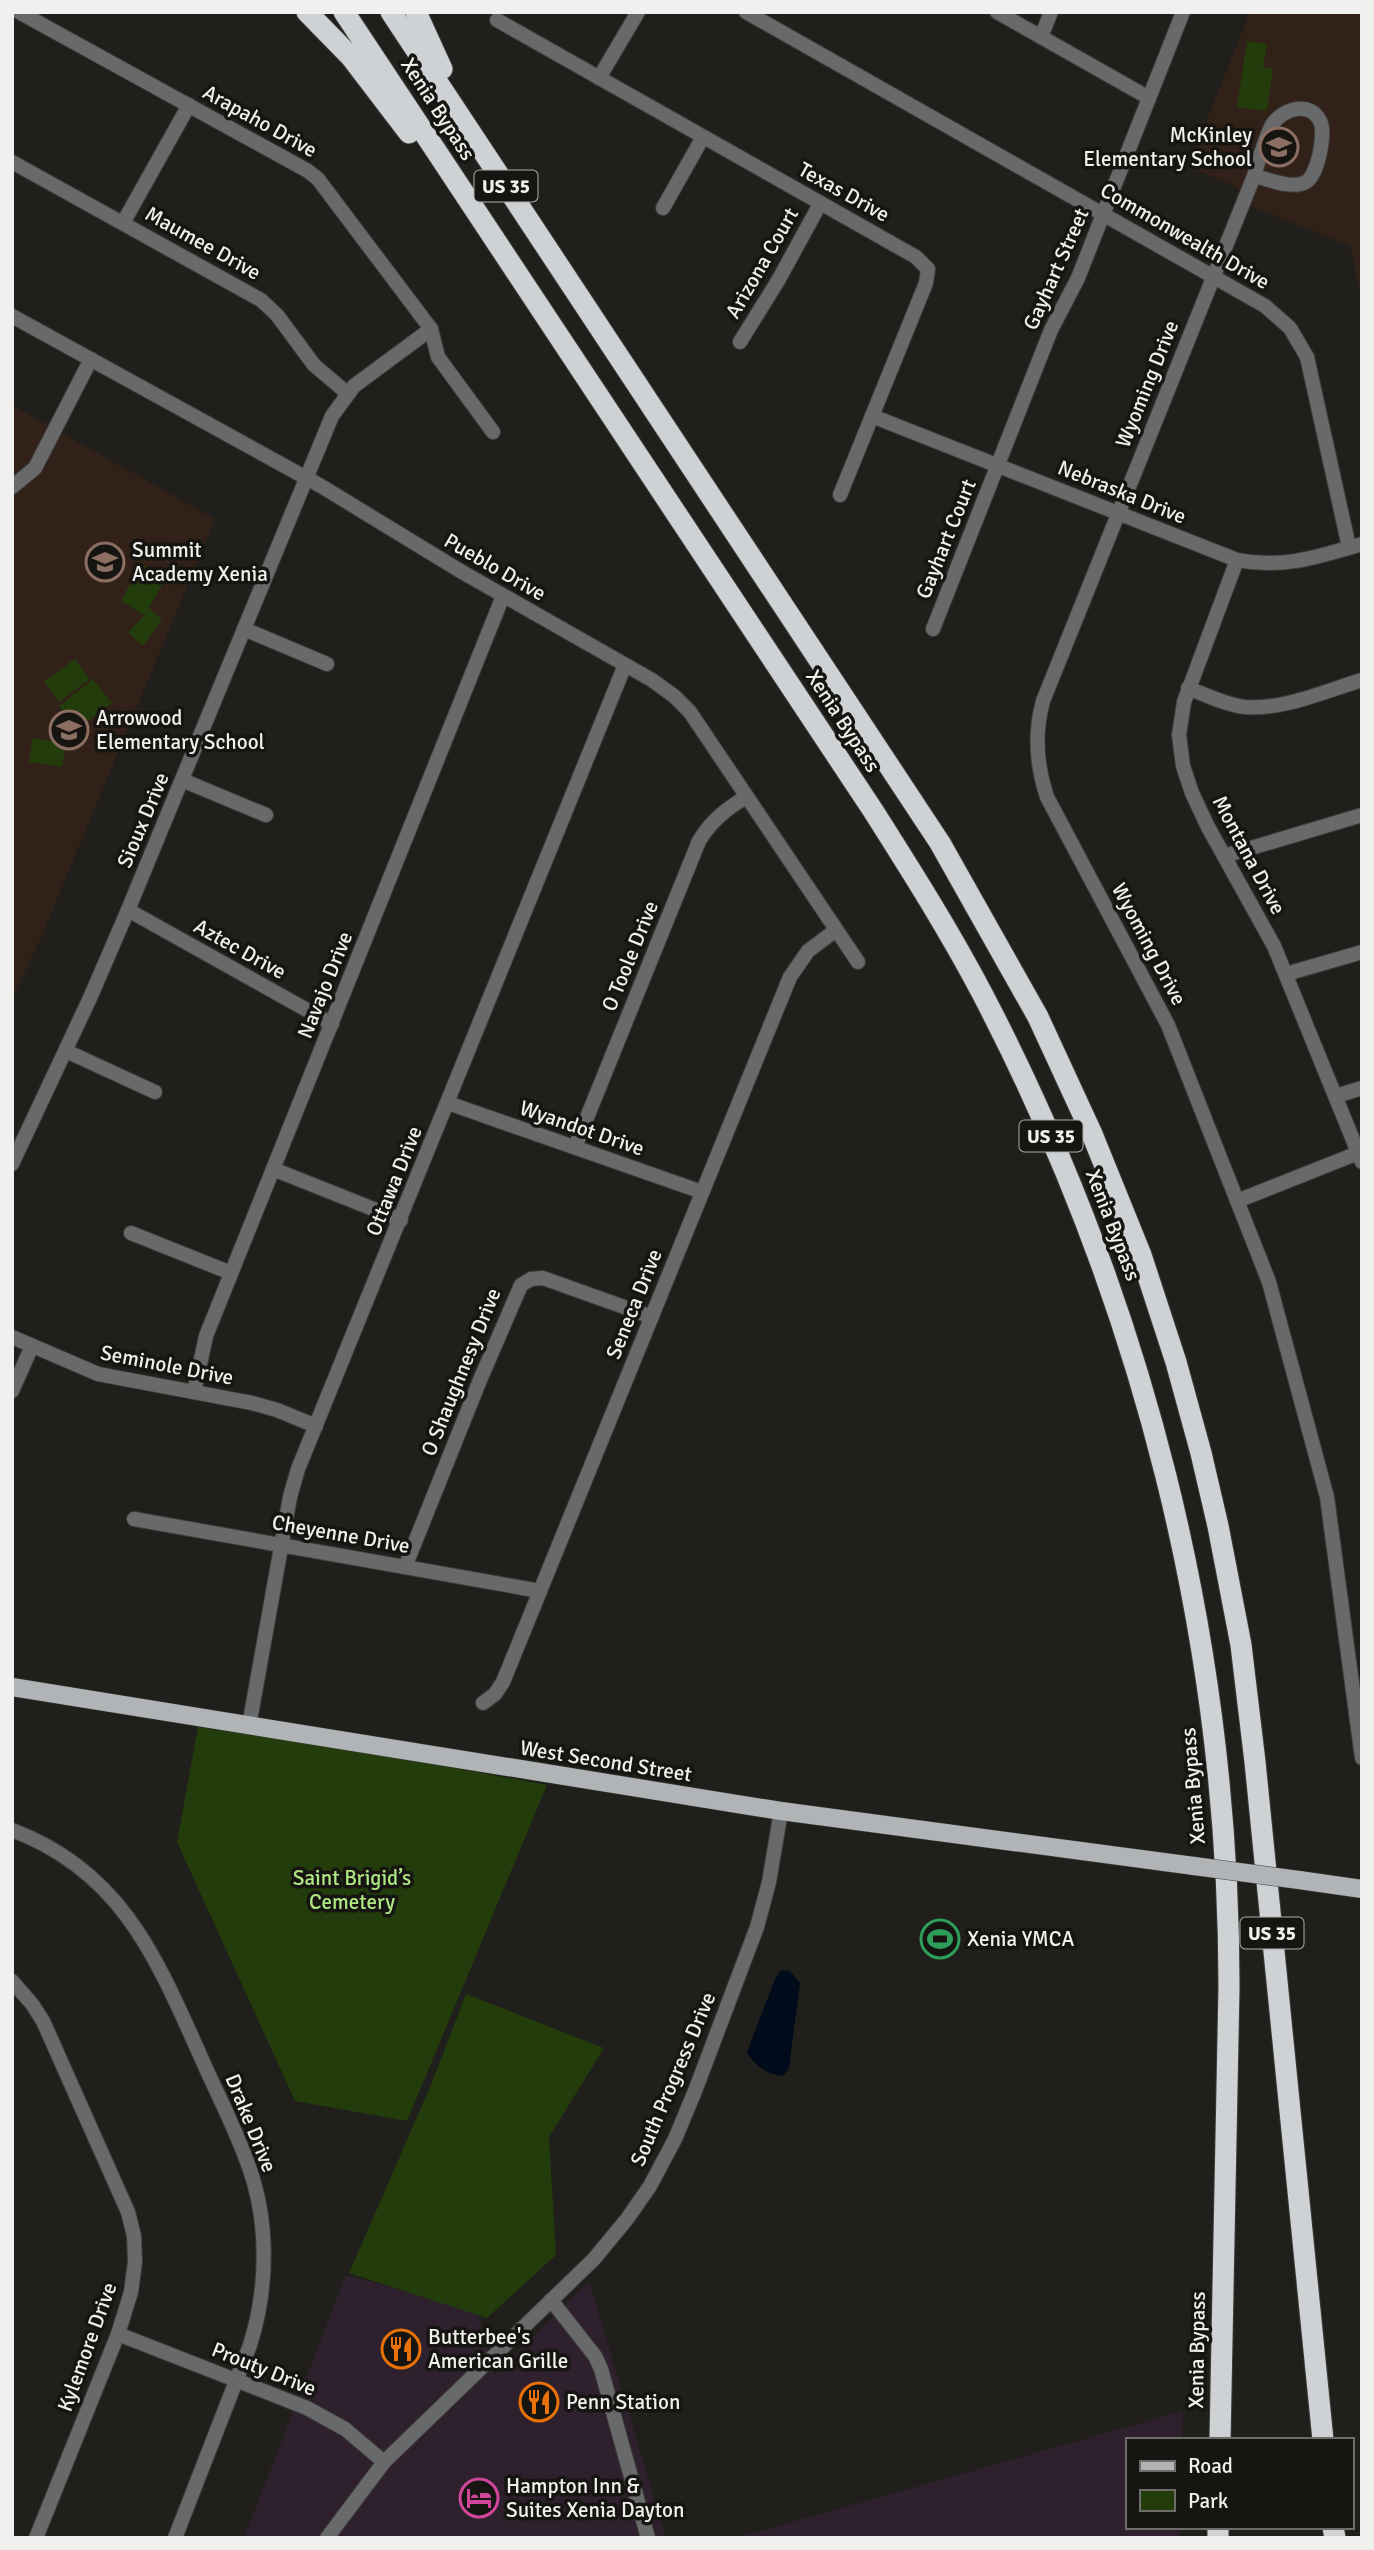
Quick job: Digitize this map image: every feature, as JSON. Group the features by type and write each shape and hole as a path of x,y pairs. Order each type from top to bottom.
{"highway":[{"path":"307,12 357,65 418,145 671,506"},
{"name":"Xenia Bypass","path":"344,12 874,812 935,910 984,995 1049,1131 1126,1331 1146,1398 1191,1587 1207,1679 1221,1808 1228,1987 1220,2438"},
{"name":"Xenia Bypass","path":"391,12 940,843 1005,954 1070,1084 1127,1219 1176,1362 1201,1453 1241,1645 1257,1775 1322,2438"},
{"path":"416,12 444,74 462,105 593,307 621,360"}],"main road":[{"name":"West Second Street","path":"12,1687 781,1811 1362,1889"}],"street":[{"name":"Arapaho Drive","path":"19,12 308,171 318,179 431,329 438,357 493,432"},
{"path":"599,78 638,12"},
{"name":"Commonwealth Drive","path":"746,12 1275,313 1301,344 1310,366 1355,545"},
{"path":"997,12 1149,98"},
{"path":"1041,37 1051,12"},
{"name":"Gayhart Street","path":"998,465 1051,330 1078,278 1183,12"},
{"name":"Texas Drive","path":"496,20 916,257 928,269 926,283 872,416"},
{"path":"122,223 189,105"},
{"name":"Wyoming Drive","path":"1254,176 1294,186 1307,181 1315,173 1323,132 1320,120 1311,111 1293,108 1280,114 1271,127 1254,176 1043,701 1037,734 1037,759 1046,797 1168,1025 1269,1282 1323,1478 1362,1758"},
{"path":"663,208 703,137"},
{"name":"Maumee Drive","path":"12,162 261,300 276,315 314,365 347,393"},
{"name":"Arizona Court","path":"740,342 779,279 820,204"},
{"name":"Pueblo Drive","path":"12,316 307,478 503,597 662,686 690,712 858,962"},
{"name":"Sioux Drive","path":"12,1164 66,1051 128,910 332,416 354,386 431,329"},
{"path":"12,487 35,468 91,359"},
{"path":"840,495 872,416"},
{"name":"Nebraska Drive","path":"872,416 1237,560 1260,565 1284,564 1355,545"},
{"name":"Gayhart Court","path":"933,629 998,465"},
{"name":"Montana Drive","path":"1237,560 1188,688 1179,735 1183,766 1192,793 1274,946 1360,1158"},
{"name":"Navajo Drive","path":"194,1392 206,1336 503,597"},
{"path":"244,629 327,664"},
{"name":"Ottawa Drive","path":"249,1726 295,1480 625,665"},
{"path":"1188,688 1223,702 1262,707 1362,680"},
{"path":"182,780 266,815"},
{"name":"O Toole Drive","path":"575,1147 699,841 712,821 746,797"},
{"path":"1224,856 1362,815"},
{"name":"Aztec Drive","path":"128,910 332,1024"},
{"name":"Seneca Drive","path":"483,1703 495,1694 503,1682 790,977 808,951 836,930"},
{"path":"1286,974 1362,951"},
{"path":"66,1051 155,1092"},
{"path":"1336,1096 1362,1088"},
{"name":"Wyandot Drive","path":"448,1103 702,1192"},
{"path":"1237,1201 1360,1158"},
{"path":"274,1169 401,1220"},
{"path":"131,1233 231,1273"},
{"name":"O Shaughnesy Drive","path":"405,1567 521,1284 531,1279 543,1279 652,1317"},
{"name":"Seminole Drive","path":"12,1337 98,1374 265,1406 316,1426"},
{"path":"12,1391 32,1346"},
{"name":"Cheyenne Drive","path":"134,1519 540,1591"},
{"name":"South Progress Drive","path":"327,2538 384,2462 594,2259 650,2186 675,2139 757,1927 769,1882 781,1811"},
{"name":"Drake Drive","path":"12,1830 55,1851 81,1869 112,1897 134,1924 163,1972 249,2166 261,2216 264,2266 258,2314 250,2345 175,2538"},
{"name":"Kylemore Drive","path":"12,1981 43,2021 128,2212 134,2236 134,2275 118,2334 36,2538"},
{"path":"551,2300 595,2356 601,2369 648,2538"},
{"name":"Prouty Drive","path":"118,2334 236,2379 329,2419 384,2462"}],"shaded area":[{"name":"McKinley Elementary School","path":"1250,12 1362,12 1362,301 1350,246 1253,207 1235,186 1188,167"},
{"path":"12,405 215,519 40,940 12,999"},
{"path":"346,2275 477,2310 495,2375 589,2281 666,2538 244,2538"},
{"path":"1183,2411 1182,2438 1126,2438 1126,2529 1180,2529 1180,2538 736,2538"}],"green space":[{"path":"1247,41 1267,44 1263,67 1273,68 1267,111 1237,107"},
{"path":"141,564 166,577 149,608 162,619 143,646 128,633 144,615 121,601"},
{"path":"75,659 90,679 59,702 44,682"},
{"path":"93,679 112,703 77,729 59,706"},
{"path":"33,738 66,743 62,767 29,762"},
{"name":"Saint Brigid’s Cemetery","path":"198,1727 378,1754 547,1785 407,2121 295,2101 177,1842"},
{"path":"466,1994 604,2048 549,2137 556,2255 487,2318 349,2273 431,2085"}],"water":[{"path":"781,1970 790,1971 800,1983 789,2068 783,2076 762,2069 747,2052"}],"place":[{"name":"McKinley Elementary School","path":"1279,147"},
{"name":"Summit Academy Xenia","path":"105,562"},
{"name":"Arrowood Elementary School","path":"69,730"},
{"name":"Xenia YMCA","path":"940,1939"},
{"name":"Butterbee's American Grille","path":"401,2349"},
{"name":"Penn Station","path":"539,2402"},
{"name":"Hampton Inn & Suites Xenia Dayton","path":"479,2498"}]}
